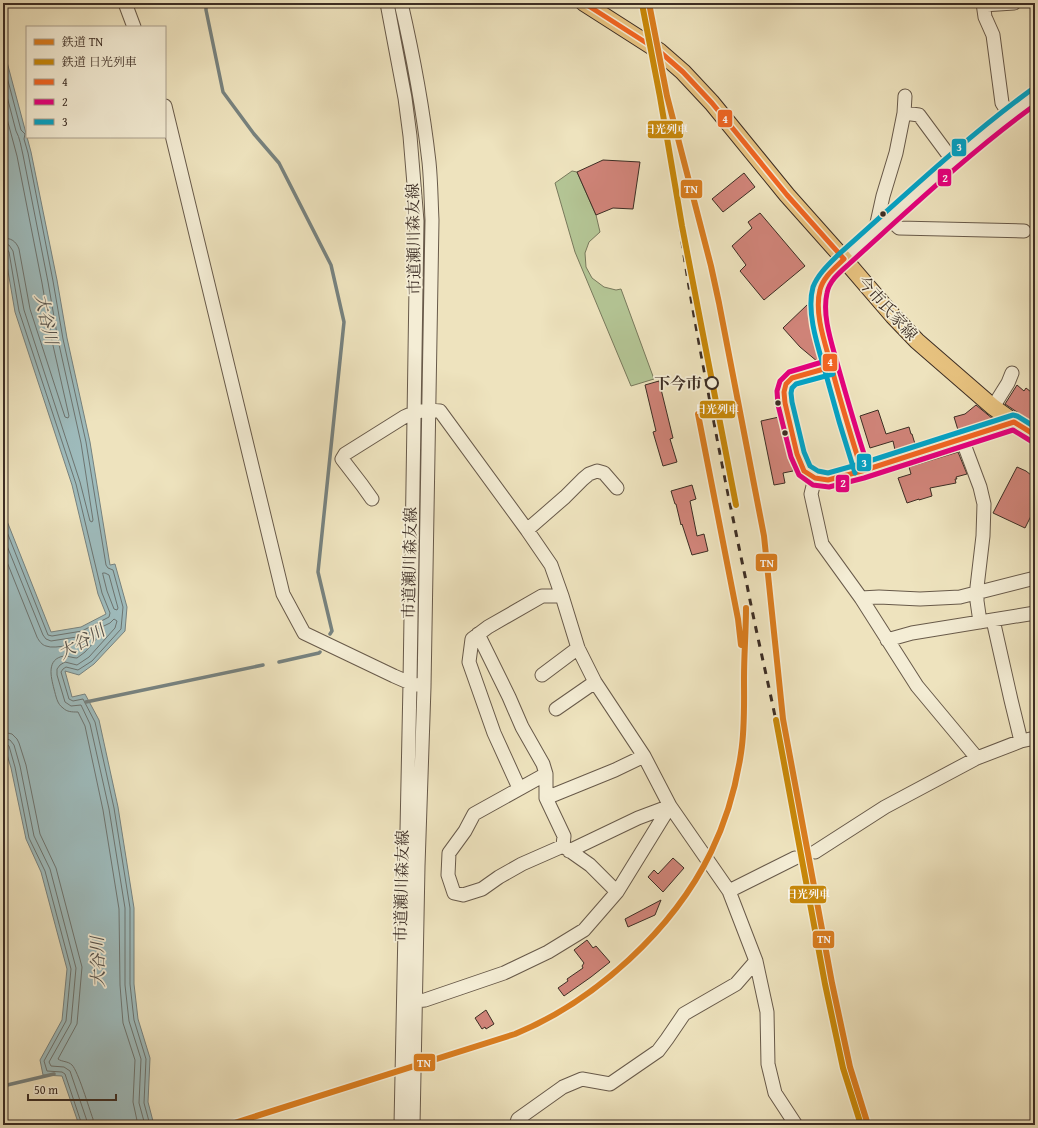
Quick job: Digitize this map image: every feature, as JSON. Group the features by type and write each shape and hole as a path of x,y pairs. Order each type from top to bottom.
{"main road":[{"name":"今市氏家線","path":"584,3 659,50 683,72 716,108 787,195 893,316 917,341 993,407 1014,422 1035,434"},
{"path":"862,472 1014,422"}],"street":[{"path":"124,3 134,26"},
{"name":"市道瀬川森友線","path":"387,3 405,98 417,221 410,683 400,1125"},
{"name":"市道瀬川森友線","path":"400,3 414,63 429,163 432,235 424,687 418,866 413,1125"},
{"path":"1009,114 1002,103 993,35 985,17 983,4 1014,3"},
{"path":"875,232 883,196 896,153 904,113 905,96"},
{"path":"831,368 792,378 786,384 784,392 796,454 804,471 815,478 828,480 862,472 845,419 822,334 818,298 820,289 826,278 844,259 953,161 1009,114 1035,96"},
{"path":"166,110 283,594 304,633 410,683 424,687"},
{"path":"904,113 919,114 953,161"},
{"path":"889,219 899,228 1024,231"},
{"path":"993,407 1008,383 1012,373"},
{"path":"372,499 342,459 345,454 404,417 415,412 428,410 440,411 551,565 578,648 595,682 644,756 670,806 729,891 756,961 767,1012 768,1064 775,1093 796,1125"},
{"path":"962,439 980,487 984,504 983,536 977,601 987,621 1011,700 1021,741"},
{"path":"527,530 589,474 597,471 604,473 617,488"},
{"path":"815,478 811,494 822,544 861,598 917,686 977,758"},
{"path":"861,598 879,597 920,599 960,597 1035,578"},
{"path":"519,788 494,733 468,662 472,639 488,626 542,596 562,596"},
{"path":"887,640 912,633 1035,613"},
{"path":"478,634 522,727 543,764 546,774 546,798 564,836 566,848 590,865 617,892"},
{"path":"542,675 578,648"},
{"path":"556,709 595,682"},
{"path":"815,852 885,807 977,758 1021,741 1035,738"},
{"path":"546,798 615,770 644,756"},
{"path":"546,774 474,814 465,831 448,853 448,875 454,893 463,895 482,889 498,877 522,864 670,806"},
{"path":"415,1001 425,1000 504,973 548,952 584,930 617,892 670,806"},
{"path":"729,891 795,858"},
{"path":"516,1125 518,1119 563,1087 582,1079 610,1084 658,1051 684,1014 736,984 756,961"}],"green space":[{"path":"572,171 577,172 596,215 600,232 589,242 585,253 586,267 592,278 604,287 616,290 621,289 654,379 631,386 575,252 555,183"}],"water":[{"name":"大谷川","path":"3,53 7,62 26,138 31,152 57,280 67,338 90,442 110,565 115,564 127,607 125,631 94,664 79,675 65,671 72,697 85,694 99,720 118,807 134,908 134,984 138,1019 150,1058 148,1102 154,1125 79,1125 62,1076 43,1075 40,1060 62,1020 67,969 41,872 26,839 11,768 3,741 3,511 51,632 81,627 106,614 98,594 72,485 15,312 3,242"}],"building":[{"path":"603,160 640,162 633,209 613,208 596,215 577,172"},
{"path":"744,173 755,187 723,212 712,199"},
{"path":"760,213 805,266 764,300 740,271 746,265 732,246 752,228 748,222"},
{"path":"808,304 812,335 814,333 820,361 818,362 800,347 783,328"},
{"path":"659,381 673,438 670,439 677,462 663,466 653,432 656,431 645,385"},
{"path":"1017,385 1024,391 1026,388 1035,395 1035,424 1005,404"},
{"path":"976,405 993,419 958,430 954,417 965,414"},
{"path":"878,410 886,434 909,427 915,444 895,450 893,441 870,448 860,416"},
{"path":"779,417 793,471 783,473 785,483 774,485 761,421"},
{"path":"958,452 967,474 956,477 956,483 930,488 932,496 907,503 898,478 911,474 909,467"},
{"path":"1017,467 1031,475 1035,483 1033,492 1035,496 1035,508 1025,528 993,513"},
{"path":"692,485 696,499 690,501 697,536 704,534 708,551 692,555 671,491"},
{"path":"673,858 684,868 663,892 648,877 654,870 658,874"},
{"path":"661,900 655,915 628,927 625,919"},
{"path":"587,940 593,948 596,946 610,962 564,996 558,988 568,981 567,979 583,968 582,966 584,963 574,950"},
{"path":"486,1010 494,1024 486,1029 485,1027 482,1029 475,1018"}],"waterway":[{"path":"206,3 206,10 223,92 254,134 279,163 331,265 344,322 318,572 332,631 330,634"},
{"path":"279,662 320,652"},
{"path":"86,702 263,665"},
{"path":"3,1086 54,1074"}],"tunnel":[{"path":"795,858 815,852"}],"railway":[{"path":"657,75 701,354 733,519 780,741"}],"rail line":[{"name":"TN","path":"649,3 667,96 711,266 719,303 764,536 783,719 832,983 850,1067 868,1125"},
{"name":"日光列車","path":"642,4 660,97 682,226 736,505"},
{"name":"TN","path":"698,414 738,619 741,645"},
{"name":"TN","path":"228,1125 515,1034 545,1020 574,1003 629,960 676,909 695,881 711,852 730,804 739,766 743,734 746,608"},
{"name":"日光列車","path":"776,720 825,984 843,1068 861,1125"}],"transit line":[{"name":"4","path":"584,3 659,51 683,72 712,103 787,195 844,259"},
{"name":"3","path":"855,473 819,351 814,329 811,297 815,282 824,269 839,254 957,149 1031,90"},
{"name":"2","path":"869,469 832,346 826,319 828,289 835,277 842,270 940,182 987,142 1035,105"},
{"name":"4","path":"844,259 824,281 820,290 818,308 823,338 862,471"},
{"name":"2","path":"829,360 789,372 780,381 777,391 778,405 791,457 799,475 813,485 829,487 864,478 1013,430 1031,441"},
{"name":"4","path":"831,367 792,378 786,384 784,392 785,403 797,454 804,471 815,478 828,480 862,471 1014,422 1035,435"},
{"name":"3","path":"833,374 796,384 792,388 791,393 804,452 810,466 818,471 828,473 860,464 1013,415 1035,427"}],"place":[{"name":"下今市","path":"712,383"}]}
